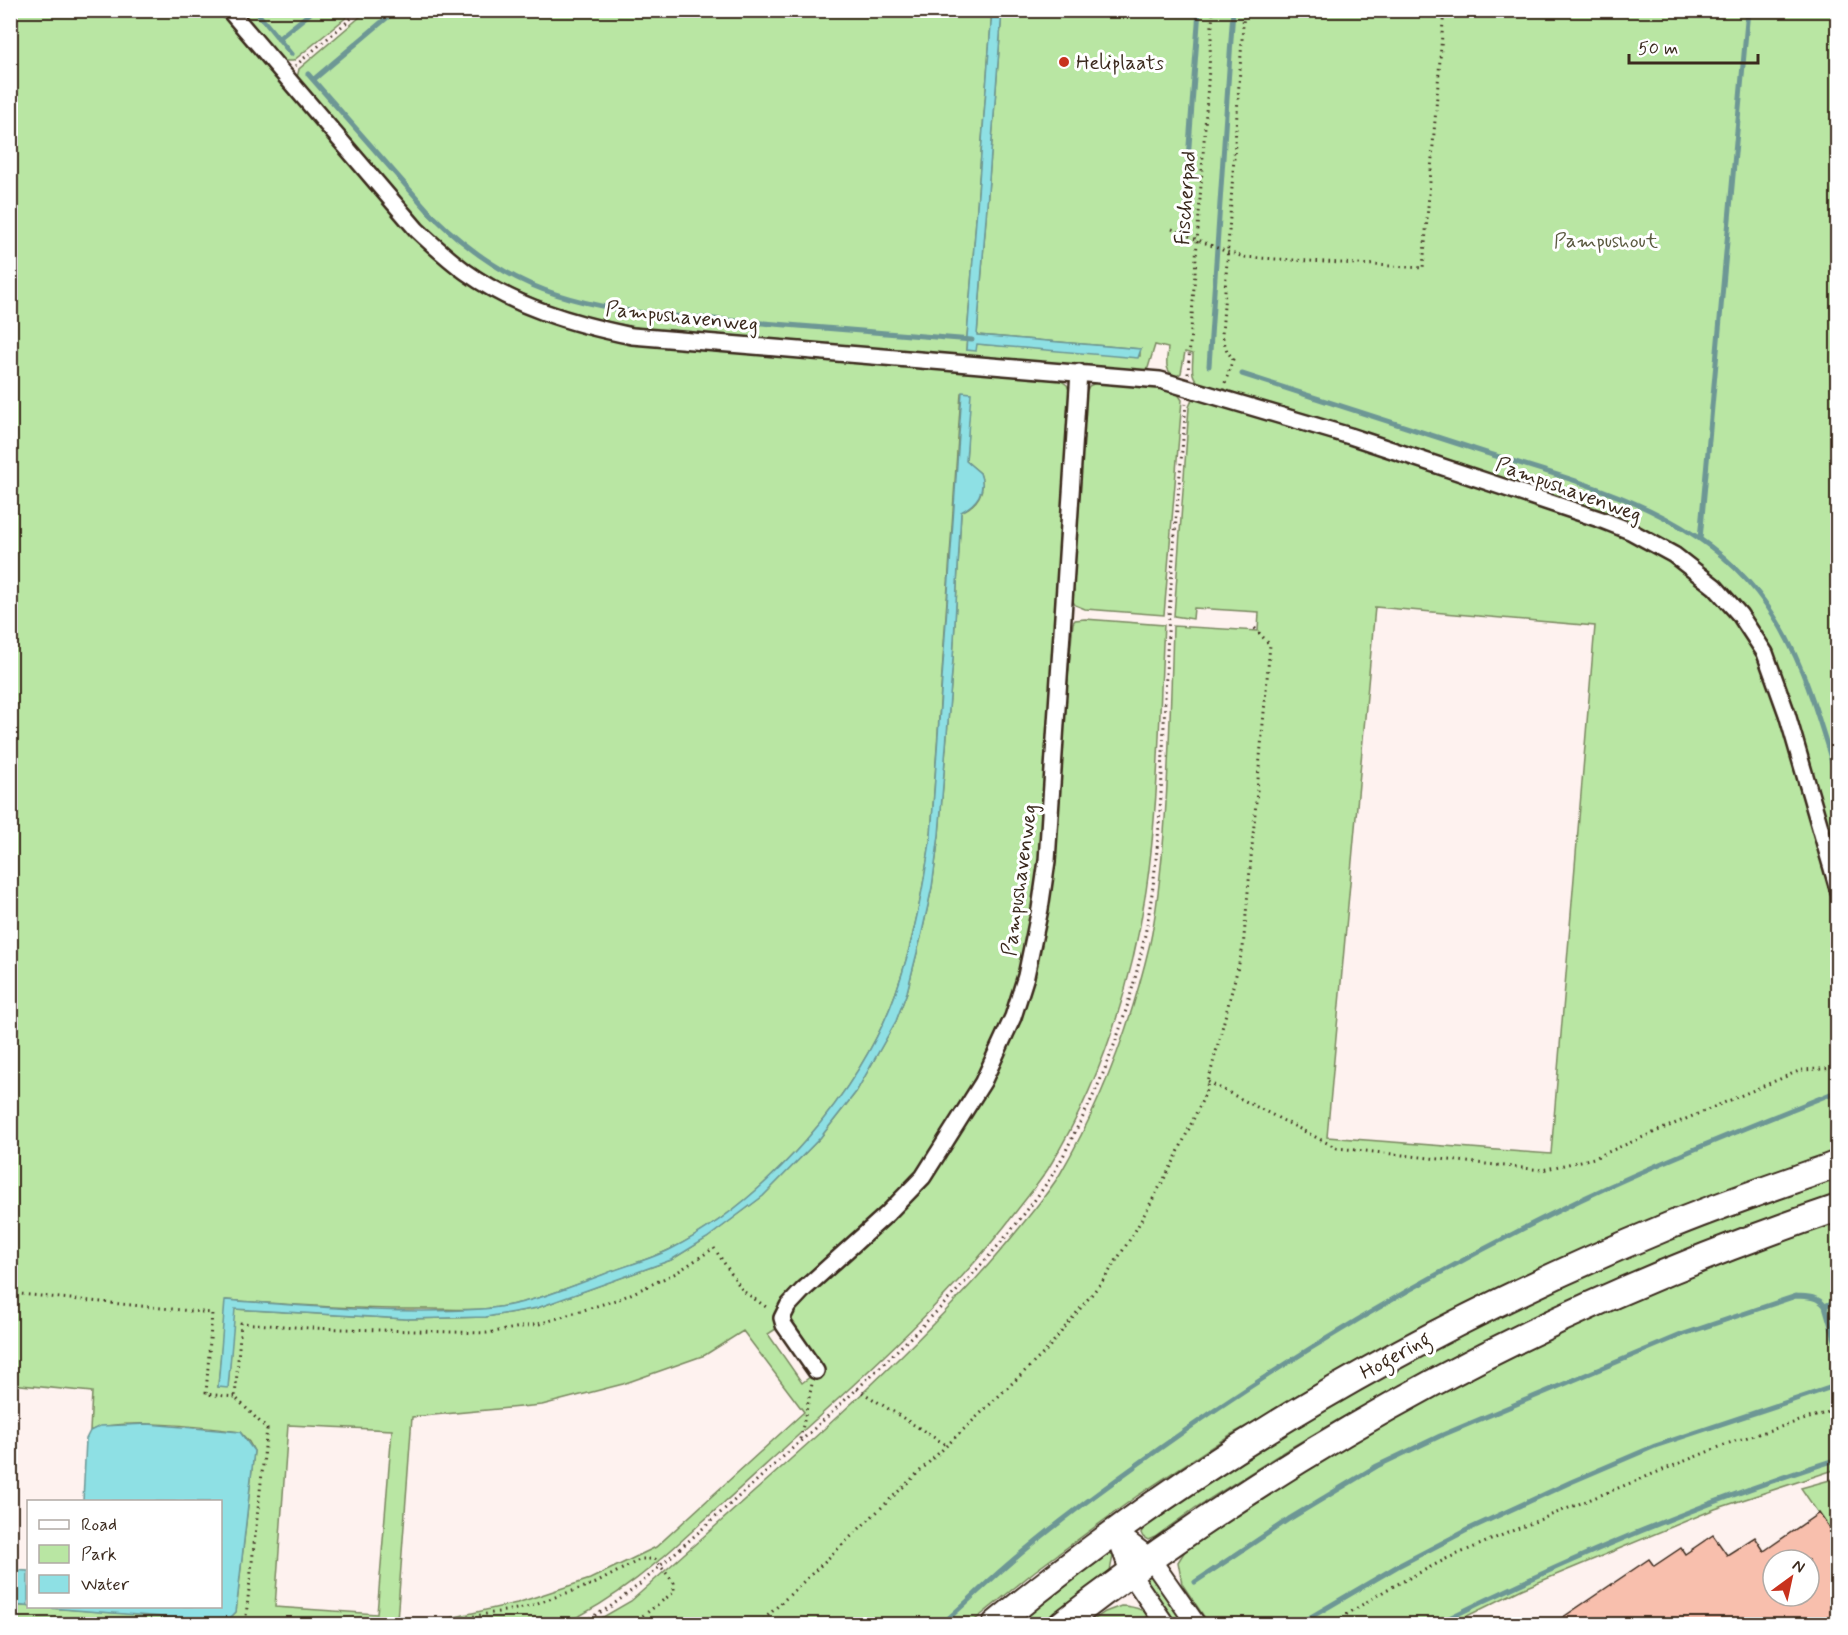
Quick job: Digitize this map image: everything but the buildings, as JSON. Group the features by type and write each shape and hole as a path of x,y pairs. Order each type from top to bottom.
{"highway":[{"name":"Hogering","path":"996,1624 1072,1563 1247,1442 1402,1350 1530,1287 1665,1227 1838,1164"},
{"name":"Hogering","path":"1062,1624 1140,1566 1294,1461 1464,1366 1520,1337 1631,1286 1777,1228 1838,1208"}],"street":[{"name":"Pampushavenweg","path":"229,10 417,230 467,273 513,299 552,315 632,336 1160,380 1350,436 1602,520 1660,546 1703,576 1734,607 1765,653 1787,714 1838,889"},
{"name":"Pampushavenweg","path":"782,1318 794,1299 887,1214 923,1177 983,1082 1013,1017 1026,976 1047,861 1079,372"},
{"path":"782,1318 790,1334 816,1371"},
{"path":"1115,1532 1140,1566 1197,1624"},
{"path":"1140,1566 1165,1624"}],"path":[{"path":"285,75 361,10"},
{"name":"Fischerpad","path":"1187,387 1213,10"},
{"path":"1220,396 1233,358 1227,351 1222,335 1244,10"},
{"path":"1172,229 1244,257 1423,268 1444,10"},
{"path":"759,1624 1045,1352 1104,1278 1134,1233 1174,1161 1205,1094 1243,948 1269,645 1252,625"},
{"path":"1208,1082 1337,1148 1542,1170 1593,1158 1802,1070 1838,1068"},
{"path":"236,1397 241,1323 309,1328 488,1334 539,1324 622,1298 676,1273 714,1248 742,1291 782,1318"},
{"path":"10,1293 212,1313 206,1394 236,1397 267,1429 246,1616 238,1624"},
{"path":"800,1441 816,1371"},
{"path":"857,1389 946,1445"},
{"path":"1331,1624 1386,1590 1457,1554 1732,1442 1838,1409"},
{"path":"426,1624 523,1608 596,1583 641,1559 655,1558 674,1582 674,1593 632,1624"},
{"path":"24,1624 46,1624"}],"green space":[{"path":"11,11 221,11 383,203 422,244 450,269 489,295 531,315 574,329 665,346 1057,378 1067,385 1071,395 1043,820 1037,882 1020,974 999,1035 985,1065 954,1123 936,1150 918,1175 889,1207 789,1297 778,1313 779,1327 768,1334 802,1383 820,1369 788,1324 791,1308 927,1180 989,1084 1007,1048 1033,975 1047,910 1075,620 1164,625 1154,825 1140,928 1111,1035 1098,1070 1067,1137 1048,1169 993,1240 912,1329 824,1412 654,1565 601,1603 563,1624 11,1624 10,1605 227,1621 236,1612 254,1451 249,1442 240,1432 185,1426 121,1425 90,1431 92,1392 11,1384","holes":["961,393 970,393 966,461 980,473 982,486 976,501 961,512 953,659 939,835 932,887 907,992 896,1021 856,1092 820,1138 763,1196 707,1238 671,1260 537,1308 486,1317 406,1319 234,1309 228,1387 218,1387 226,1300 353,1308 482,1309 546,1296 663,1253 707,1228 741,1203 775,1173 834,1105 859,1068 880,1030 896,992 913,934 925,875 931,836","743,1331 804,1412 656,1547 590,1579 517,1603 437,1621 397,1621 412,1417 542,1405 623,1384 705,1355","288,1425 392,1430 377,1614 275,1607"]},
{"path":"238,11 354,11 293,61 282,61"},
{"name":"Pampushout","path":"367,11 992,11 966,350 977,344 1140,356 1140,349 977,335 1002,11 1837,11 1837,875 1752,621 1714,579 1670,546 1636,527 1296,411 1201,384 1193,375 1193,354 1185,352 1181,373 1177,376 1168,369 1168,348 1155,345 1148,368 1142,371 665,331 599,320 535,299 477,269 424,227 297,78 299,69"},
{"path":"1100,381 1169,390 1178,394 1182,400 1164,615 1085,609 1075,605 1073,601 1084,397 1089,386"},
{"path":"1196,398 1237,407 1622,535 1641,543 1696,577 1727,607 1761,658 1786,731 1837,918 1837,1155 1674,1212 1583,1248 1417,1330 1321,1391 1265,1416 1230,1435 1137,1496 1035,1571 970,1624 591,1624 631,1601 806,1446 920,1337 985,1269 1045,1195 1060,1174 1089,1119 1114,1062 1134,1003 1155,919 1167,791 1173,626 1258,631 1259,612 1194,608 1193,619 1174,616 1189,407 1192,400","holes":["1375,607 1595,626 1551,1154 1327,1137"]},
{"path":"1837,1173 1837,1196 1721,1238 1589,1292 1434,1368 1285,1451 1195,1508 1155,1537 1148,1540 1143,1537 1141,1533 1146,1524 1241,1461 1419,1351 1660,1238"},
{"path":"1837,1215 1837,1469 1715,1509 1522,1589 1451,1624 1209,1624 1182,1584 1178,1562 1192,1540 1500,1354"},
{"path":"1837,1478 1837,1541 1801,1488"},
{"path":"1109,1552 1113,1556 1110,1571 1040,1624 1007,1624"},
{"path":"1151,1574 1187,1624 1175,1624 1146,1582 1146,1575"},
{"path":"1121,1606 1143,1611 1162,1624 1088,1624 1105,1612"}],"water":[{"path":"992,11 1002,11 977,335 1141,349 1138,358 977,344 976,351 966,350"},
{"path":"962,392 971,393 966,461 980,473 982,486 975,501 961,512 953,659 939,835 932,887 907,992 896,1021 856,1092 820,1138 763,1196 707,1238 671,1260 537,1308 486,1317 406,1319 235,1309 228,1388 218,1387 225,1300 354,1309 450,1311 498,1307 546,1296 663,1253 707,1228 741,1203 775,1173 834,1105 859,1068 880,1030 896,992 913,934 925,875 931,836"},
{"path":"148,1424 240,1432 254,1451 236,1612 227,1621 49,1608 222,1608 222,1500 83,1500 86,1439 90,1431 100,1426"},
{"path":"11,1570 27,1571 27,1606 11,1605"}],"waterway":[{"path":"255,10 291,54"},
{"path":"278,39 314,10"},
{"path":"313,80 396,10"},
{"path":"1185,200 1199,10"},
{"path":"1209,366 1233,10"},
{"path":"1700,539 1748,10"},
{"path":"308,74 431,214 481,256 532,285 587,303 652,314 972,340"},
{"path":"1242,374 1587,485 1663,516 1697,537 1729,562 1757,592 1772,613 1797,659 1838,782"},
{"path":"942,1624 1023,1552 1119,1478 1260,1380 1364,1316 1417,1285 1580,1200 1676,1157 1838,1091"},
{"path":"1195,1582 1289,1519 1377,1466 1440,1436 1681,1335 1796,1296 1815,1299 1825,1306"},
{"path":"1838,1300 1825,1306 1838,1350"},
{"path":"1299,1624 1398,1566 1469,1529 1571,1482 1655,1446 1838,1385"},
{"path":"1437,1624 1535,1577 1684,1513 1838,1459"},
{"path":"1130,1624 1135,1622"}],"place":[{"name":"Heliplaats","path":"1064,62"}]}
